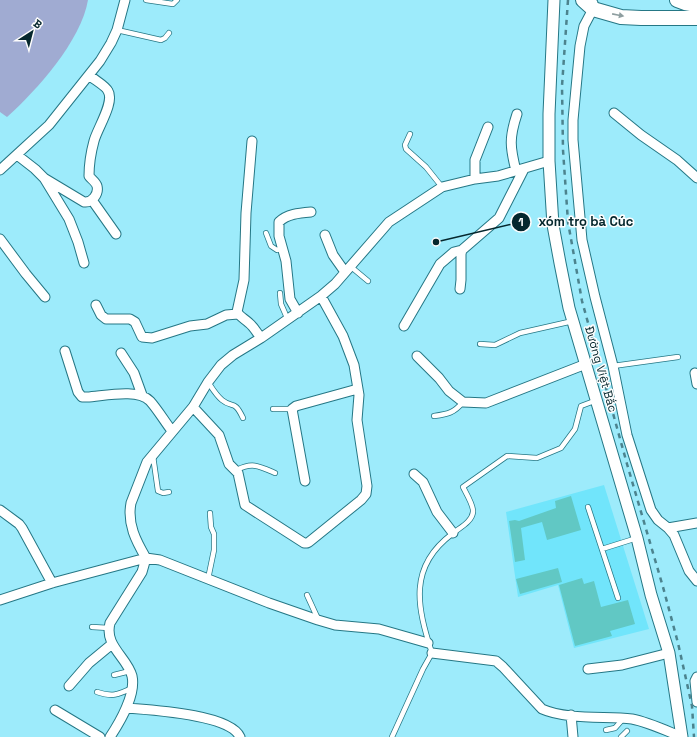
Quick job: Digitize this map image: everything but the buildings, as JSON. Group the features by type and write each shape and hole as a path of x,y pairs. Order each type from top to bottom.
{"main road":[{"path":"677,0 697,5"},
{"path":"589,3 621,17 697,18"}],"street":[{"path":"2,164 17,155 49,125 100,61 117,30 125,0"},
{"name":"Đường Việt Bắc","path":"554,0 550,107 550,161 553,225 573,321 638,538 651,595 669,653 682,737"},
{"path":"589,3 580,46 573,120 573,140 582,240 613,366 627,435 651,510 658,520 674,535 689,571 697,581"},
{"path":"44,178 84,202 92,200 96,192 96,183 89,176 90,164 98,128 108,109 110,96 108,90 89,75"},
{"path":"614,113 677,160 697,178"},
{"path":"404,326 440,264 454,252 462,250 499,218 520,170 510,146 510,138 517,114"},
{"path":"476,179 475,160 488,127"},
{"path":"238,314 237,312 244,280 246,212 252,141"},
{"path":"17,155 44,178 69,219 84,263"},
{"path":"110,737 126,708 132,688 132,677 130,671 112,644 109,628 142,572 146,558 135,539 131,524 130,510 131,503 152,455 193,407 208,382 221,365 233,355 288,320 321,296 335,284 389,222 442,187 476,179 498,176 550,161"},
{"path":"92,200 116,234"},
{"path":"298,312 290,299 283,248 279,236 279,222 284,217 298,213 310,212"},
{"path":"325,235 333,255 348,269"},
{"path":"0,239 45,297"},
{"path":"460,289 462,250"},
{"path":"193,407 217,431 230,464 236,470 244,503 247,507 304,543 309,542 361,500 366,494 367,486 357,420 359,395 357,391 354,365 337,325 321,296"},
{"path":"96,305 101,315 106,319 130,319 135,322 142,337 152,338 190,326 207,324 226,315 238,314 248,322 261,338"},
{"path":"65,352 78,392 82,397 132,394 142,396 150,400 172,431"},
{"path":"121,353 134,373 142,396"},
{"path":"417,356 439,378 449,391 463,402 486,403 586,364"},
{"path":"695,373 697,384"},
{"path":"305,481 292,409 296,406 317,400 354,390 357,391"},
{"path":"414,474 423,482 437,512 453,533"},
{"path":"0,510 22,528 52,583"},
{"path":"668,528 697,523"},
{"path":"0,600 52,583 146,558 160,560 269,603 318,620 335,625 395,632 428,643"},
{"path":"69,686 89,663 112,644"},
{"path":"432,653 496,661 542,709 553,713 641,722 682,737"},
{"path":"588,669 622,665 669,653"},
{"path":"697,676 695,681 697,702"},
{"path":"126,708 210,719 233,729 240,737"},
{"path":"55,710 100,737"},
{"path":"571,715 573,737"}],"lane":[{"path":"146,0 170,4 177,0"},
{"path":"117,30 161,40 169,33"},
{"path":"410,134 405,145 406,149 426,167 442,187"},
{"path":"266,233 271,246 277,250 283,248"},
{"path":"348,269 368,281"},
{"path":"280,293 281,304 288,320"},
{"path":"480,344 495,345 520,333 573,321"},
{"path":"613,366 678,357"},
{"path":"208,382 223,401 235,405 238,408 243,418"},
{"path":"392,737 422,669 432,653 420,611 419,598 421,579 428,559 438,545 464,526 471,518 473,513 473,508 463,487 507,456 537,458 561,448 575,429 581,406 596,400"},
{"path":"434,416 447,414 457,409 463,402"},
{"path":"272,409 292,409"},
{"path":"152,455 158,491 163,493 169,492"},
{"path":"236,470 245,466 254,465 275,473"},
{"path":"588,507 618,598"},
{"path":"208,579 214,550 214,534 210,527 210,513"},
{"path":"602,549 638,538"},
{"path":"307,595 318,620"},
{"path":"92,627 109,628"},
{"path":"114,675 130,671"},
{"path":"97,692 108,696 120,694 132,688"},
{"path":"606,730 615,728 623,719"},
{"path":"621,737 627,731"}],"shaded area":[{"path":"0,0 88,0 84,16 77,32 56,64 44,79 7,117 0,112"},
{"path":"604,485 649,629 574,648 558,585 518,597 506,512"}],"railway":[{"path":"568,0 562,86 563,150 568,222 582,301 678,643 692,706 694,737"}],"place":[{"name":"xóm trọ bà Cúc","path":"436,242"}]}
